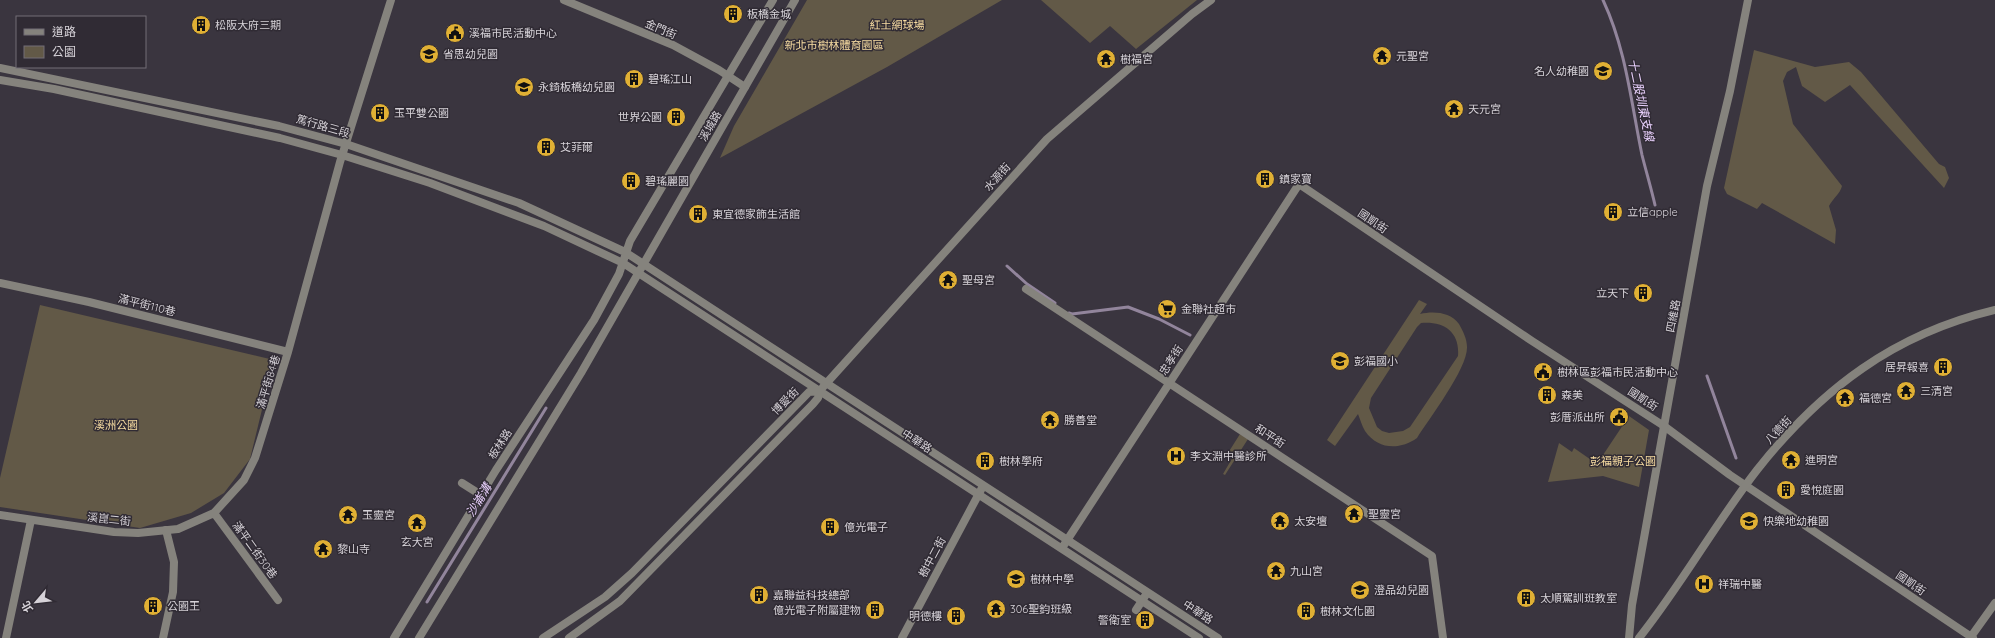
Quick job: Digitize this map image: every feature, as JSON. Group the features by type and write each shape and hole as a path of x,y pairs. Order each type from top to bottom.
{"street":[{"name":"滿平街84巷","path":"214,513 244,480 255,458 288,352 342,155 391,0"},
{"name":"金門街","path":"564,0 673,45 745,86"},
{"name":"溪城路","path":"623,263 625,252 630,241 727,75 773,0"},
{"name":"溪城路","path":"638,273 795,0"},
{"name":"水源街","path":"820,391 1047,139 1192,14 1211,0"},
{"name":"四維路","path":"1629,638 1632,605 1707,186 1730,91 1748,0"},
{"name":"篤行路三段","path":"0,68 279,126 346,144 519,203 625,252 643,263"},
{"name":"篤行路三段","path":"0,80 54,89 280,138 342,155 430,183 544,226 623,263"},
{"name":"國凱街","path":"1298,184 1532,341 1664,426 1746,486 1971,638"},
{"name":"忠孝街","path":"1062,548 1298,184"},
{"name":"中華路","path":"623,263 1199,638"},
{"name":"板林路","path":"394,638 481,495 594,320 619,274 623,263"},
{"name":"中華路","path":"643,263 826,384 1218,638"},
{"path":"419,638 581,373 638,273"},
{"name":"滿平街110巷","path":"0,283 89,302 288,352"},
{"name":"和平街","path":"1026,289 1432,556 1444,638"},
{"name":"八德街","path":"1639,638 1769,455 1806,415 1853,374 1882,354 1920,334 1973,315 1995,310"},
{"name":"博愛街","path":"542,638 605,597 632,573 809,392 820,391 818,398 813,404 620,601 569,638"},
{"path":"462,483 481,495"},
{"name":"樹中二街","path":"902,638 983,486"},
{"name":"溪崑二街","path":"0,515 114,532 138,533 178,529 214,513"},
{"name":"滿平二街30巷","path":"214,513 278,600"},
{"path":"6,638 31,520"},
{"path":"163,638 173,592 174,562 166,530"},
{"path":"1136,610 1147,593"},
{"path":"1971,638 1995,603"}],"green space":[{"name":"新北市樹林體育園區","path":"807,0 1002,0 887,67 720,158 734,126"},
{"path":"1041,0 1197,0 1136,49 1110,26 1090,43"},
{"path":"1754,50 1815,67 1849,62 1861,72 1939,164 1945,167 1949,178 1944,188 1850,85 1825,102 1802,86 1796,67 1787,72 1783,81 1793,124 1842,186 1829,206 1836,230 1835,244 1762,203 1757,209 1727,194 1724,188"},
{"path":"1419,300 1427,304 1420,314 1441,313 1451,317 1459,324 1466,341 1466,356 1455,380 1417,438 1404,445 1383,445 1376,442 1365,431 1358,414 1335,446 1327,440","holes":["1421,323 1443,326 1453,334 1458,348 1458,356 1410,427 1403,431 1389,433 1382,431 1377,427 1369,408 1371,398 1417,327"]},
{"name":"溪洲公園","path":"40,305 274,360 250,459 224,493 191,513 140,528 0,507 0,478"},
{"name":"彭福親子公園","path":"1629,416 1649,430 1639,487 1603,476 1548,482 1559,443 1572,452 1574,448 1597,464"},
{"path":"1240,434 1248,439 1225,475 1223,474 1233,457 1228,453"}],"waterway":[{"name":"十二股圳東支線","path":"1603,0 1611,19 1623,57 1642,155 1655,205"},
{"path":"1007,266 1027,284 1055,303"},
{"path":"1069,313 1072,314 1128,307 1159,319 1190,335"},
{"name":"十二股圳東支線","path":"1707,376 1736,458"},
{"name":"沙崙溝","path":"427,602 546,408"}],"place":[{"name":"板橋金城","path":"733,14"},
{"name":"松阪大府三期","path":"201,25"},
{"name":"溪福市民活動中心","path":"455,33"},
{"name":"省思幼兒園","path":"429,54"},
{"name":"元聖宮","path":"1382,56"},
{"name":"樹福宮","path":"1106,59"},
{"name":"名人幼稚園","path":"1603,71"},
{"name":"碧瑤江山","path":"634,79"},
{"name":"永錡板橋幼兒園","path":"524,87"},
{"name":"天元宮","path":"1454,109"},
{"name":"玉平雙公園","path":"380,113"},
{"name":"世界公園","path":"676,117"},
{"name":"艾菲爾","path":"546,147"},
{"name":"鎮家寶","path":"1265,179"},
{"name":"碧瑤麗園","path":"631,181"},
{"name":"立信apple","path":"1613,212"},
{"name":"東宜德家飾生活館","path":"698,214"},
{"name":"聖母宮","path":"948,280"},
{"name":"立天下","path":"1643,293"},
{"name":"金聯社超市","path":"1167,309"},
{"name":"彭福國小","path":"1340,361"},
{"name":"居昇報喜","path":"1943,367"},
{"name":"樹林區彭福市民活動中心","path":"1543,372"},
{"name":"三清宮","path":"1906,391"},
{"name":"森美","path":"1547,395"},
{"name":"福德宮","path":"1845,398"},
{"name":"彭厝派出所","path":"1619,417"},
{"name":"勝善堂","path":"1050,420"},
{"name":"李文淵中醫診所","path":"1176,456"},
{"name":"進明宮","path":"1791,460"},
{"name":"樹林學府","path":"985,461"},
{"name":"愛悅庭園","path":"1786,490"},
{"name":"聖靈宮","path":"1354,514"},
{"name":"玉靈宮","path":"348,515"},
{"name":"太安壇","path":"1280,521"},
{"name":"快樂地幼稚園","path":"1749,521"},
{"name":"玄大宮","path":"417,523"},
{"name":"億光電子","path":"830,527"},
{"name":"黎山寺","path":"323,549"},
{"name":"九山宮","path":"1276,571"},
{"name":"樹林中學","path":"1016,579"},
{"name":"祥瑞中醫","path":"1704,584"},
{"name":"澄品幼兒園","path":"1360,590"},
{"name":"嘉聯益科技總部","path":"759,595"},
{"name":"太順駕訓班教室","path":"1526,598"},
{"name":"公園王","path":"153,606"},
{"name":"306聖鈞班級","path":"996,609"},
{"name":"億光電子附屬建物","path":"875,610"},
{"name":"樹林文化園","path":"1306,611"},
{"name":"明德樓","path":"956,616"},
{"name":"警衛室","path":"1145,620"}],"park label":[{"name":"紅土網球場","path":"897,25"}]}
